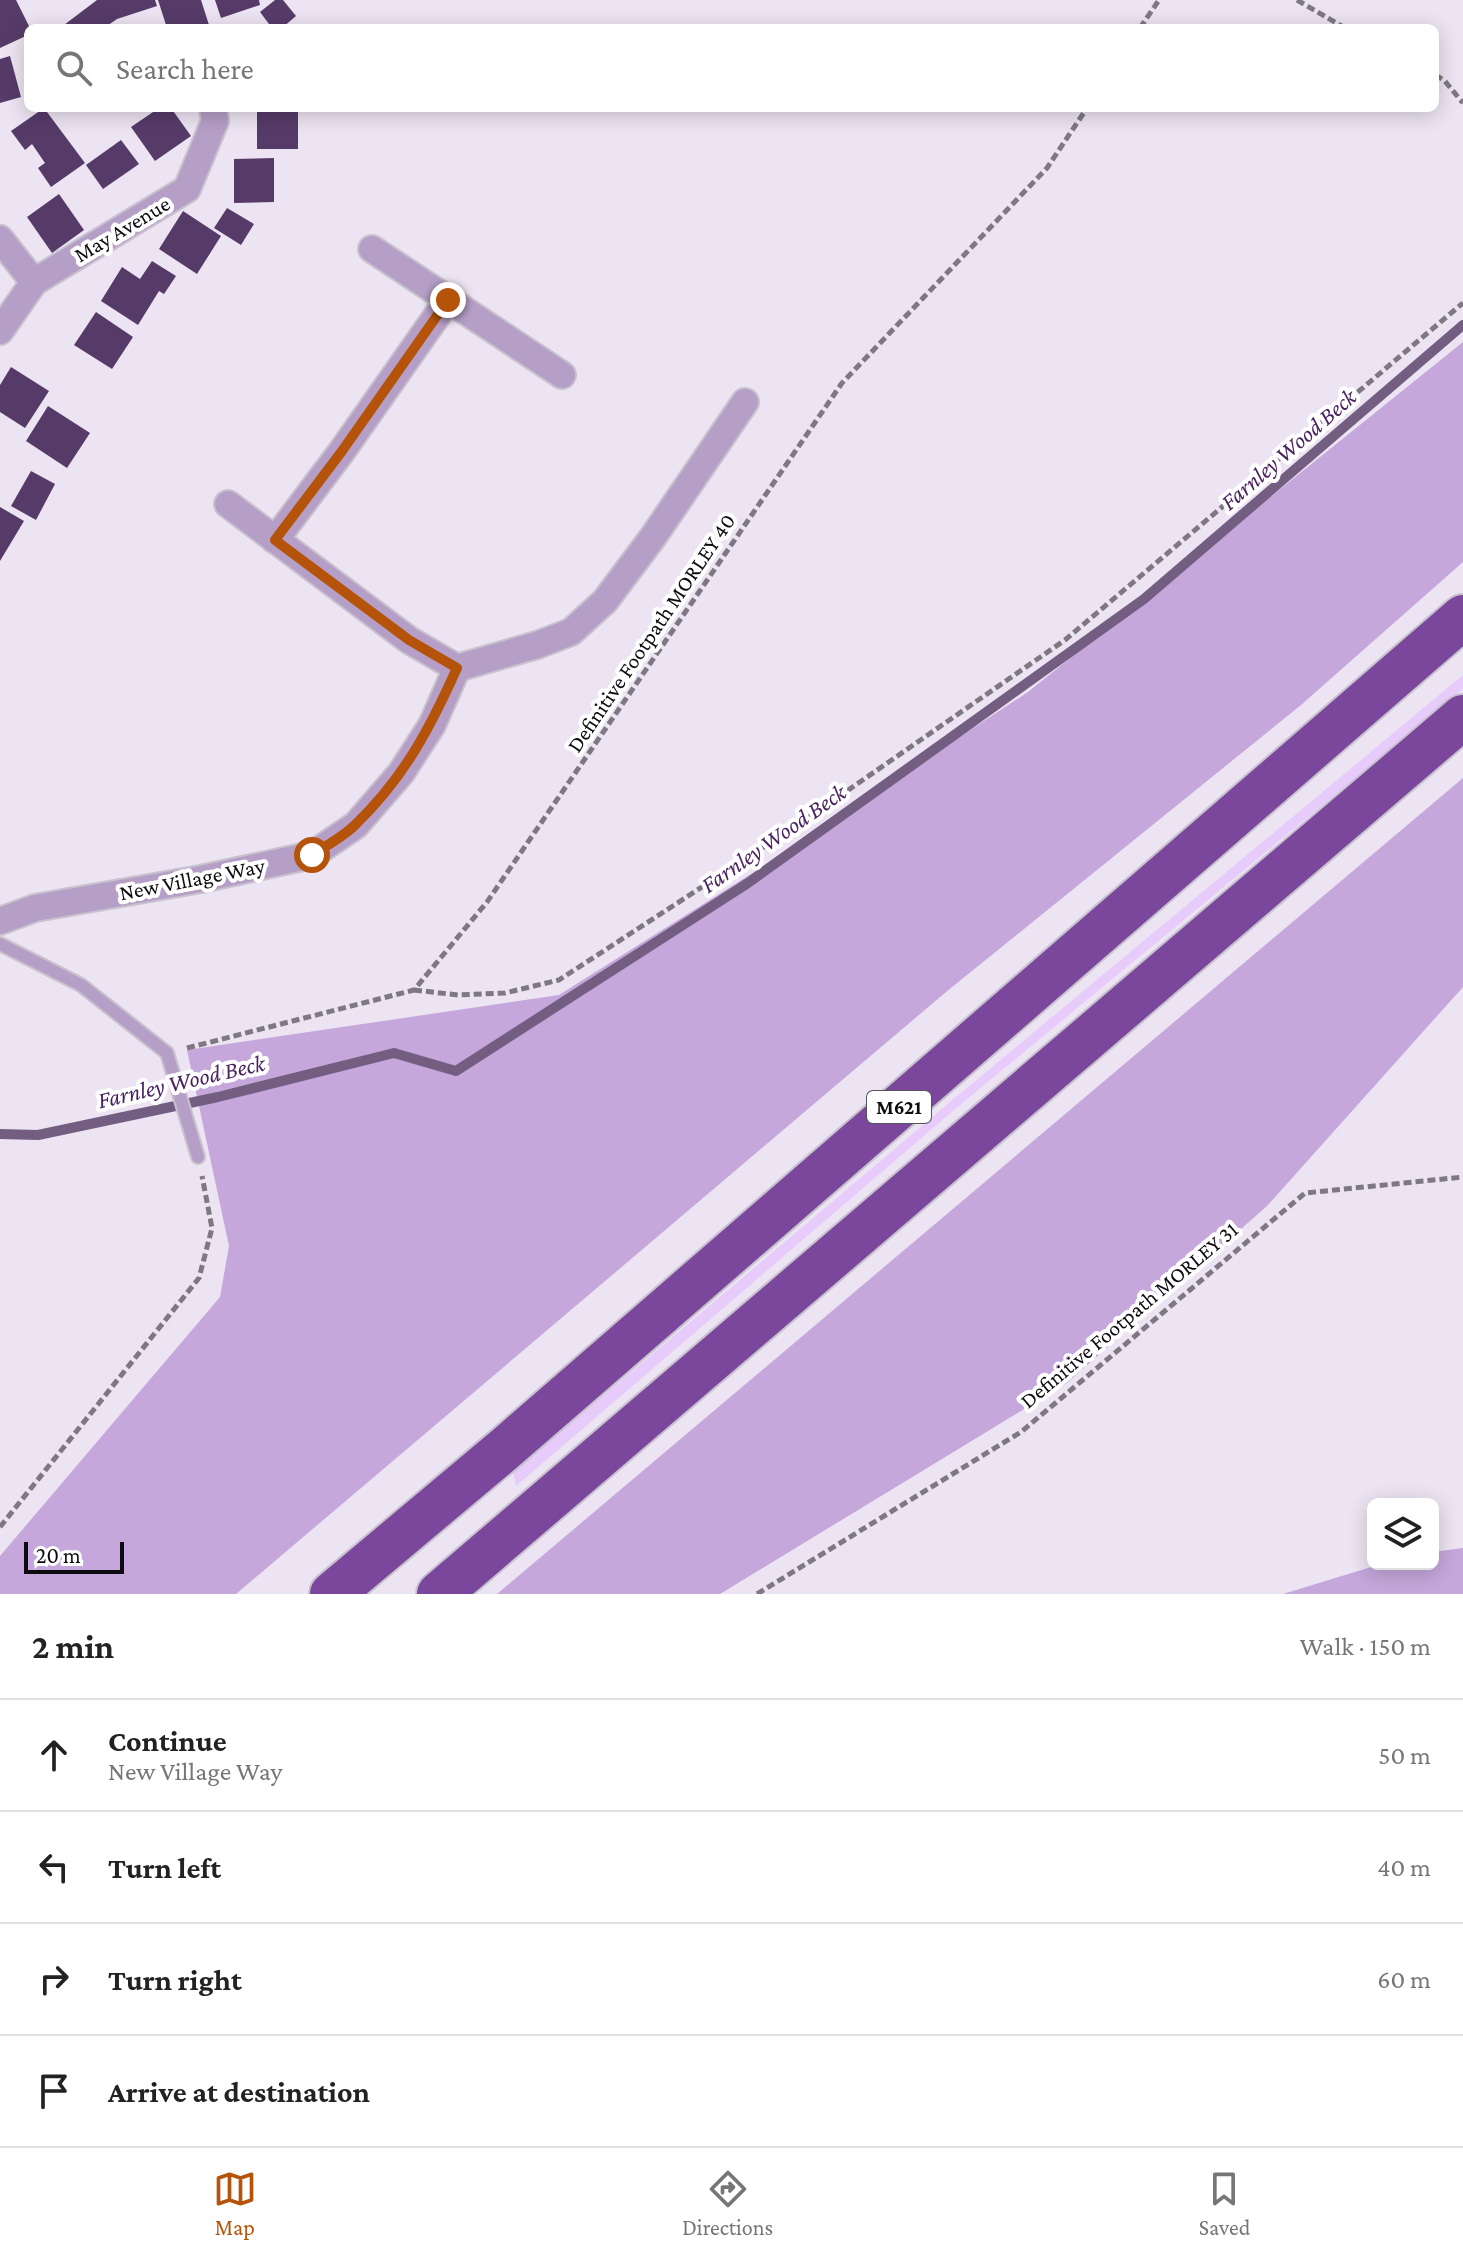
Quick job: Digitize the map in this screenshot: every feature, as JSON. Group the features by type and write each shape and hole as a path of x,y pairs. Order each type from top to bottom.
{"highway":[{"name":"M621","path":"332,1594 507,1447 1463,617"},
{"path":"439,1594 1463,717"}],"street":[{"name":"May Avenue","path":"0,331 34,282 187,189 215,121 214,112"},
{"path":"0,239 34,282"},
{"path":"372,249 562,375"},
{"path":"275,540 448,300"},
{"path":"228,504 409,640 457,668 571,632 605,601 653,537 745,402"},
{"name":"New Village Way","path":"0,921 35,908 201,879 312,855 356,825 401,773 432,725 457,668"}],"lane":[{"path":"0,944 81,985 167,1053 198,1157"}],"path":[{"path":"1143,24 1159,0"},
{"path":"1297,0 1338,24"},
{"path":"1439,77 1463,103"},
{"name":"Definitive Footpath MORLEY 40","path":"414,990 487,902 842,383 1047,168 1084,112"},
{"path":"167,1053 414,990 458,995 489,994 559,980 805,820 1065,640 1463,303"},
{"path":"0,1527 199,1278 212,1228 198,1157"},
{"name":"Definitive Footpath MORLEY 31","path":"757,1594 1021,1432 1305,1193 1463,1177"}],"shaded area":[{"path":"1463,342 1463,562 1301,705 946,992 236,1594 0,1594 0,1556 220,1297 229,1246 187,1050 559,995 765,865 1028,692"},
{"path":"1463,675 1463,689 960,1105 516,1486 513,1472 956,1097"},
{"path":"1463,778 1463,987 1267,1206 1067,1383 720,1594 497,1594"},
{"path":"1463,1548 1463,1594 1283,1594 1367,1568 1439,1570 1439,1551"}],"building":[{"path":"0,0 16,0 28,24 24,24 24,37 0,48"},
{"path":"97,0 155,0 157,6 110,24 65,24"},
{"path":"158,0 201,0 209,24 166,24"},
{"path":"215,0 259,0 260,5 221,18"},
{"path":"275,0 283,0 296,16 287,24 269,24 260,12"},
{"path":"10,56 21,97 0,103 0,59"},
{"path":"38,112 47,112 85,163 51,187 38,168 45,163 32,144 25,150 11,131"},
{"path":"153,112 174,112 191,136 155,161 131,127"},
{"path":"257,112 298,112 298,149 257,149"},
{"path":"121,140 139,164 103,189 86,165"},
{"path":"274,158 274,202 234,203 234,159"},
{"path":"59,194 84,230 52,253 27,217"},
{"path":"227,208 254,224 241,245 214,228"},
{"path":"183,211 221,236 197,274 159,249"},
{"path":"152,261 176,276 164,294 159,291 138,325 101,301 122,267 140,279"},
{"path":"96,312 133,337 112,369 74,345"},
{"path":"11,367 49,391 25,428 0,412 0,385"},
{"path":"48,406 90,433 67,468 26,441"},
{"path":"31,471 55,484 36,520 11,506"},
{"path":"0,507 24,521 0,561"}],"waterway":[{"name":"Farnley Wood Beck","path":"0,1134 38,1135 218,1097 394,1053 456,1071 748,883 1144,599 1463,325"}],"route":[{"path":"312,855 356,825 401,773 432,725 457,668 409,640 275,540 448,300"}]}
